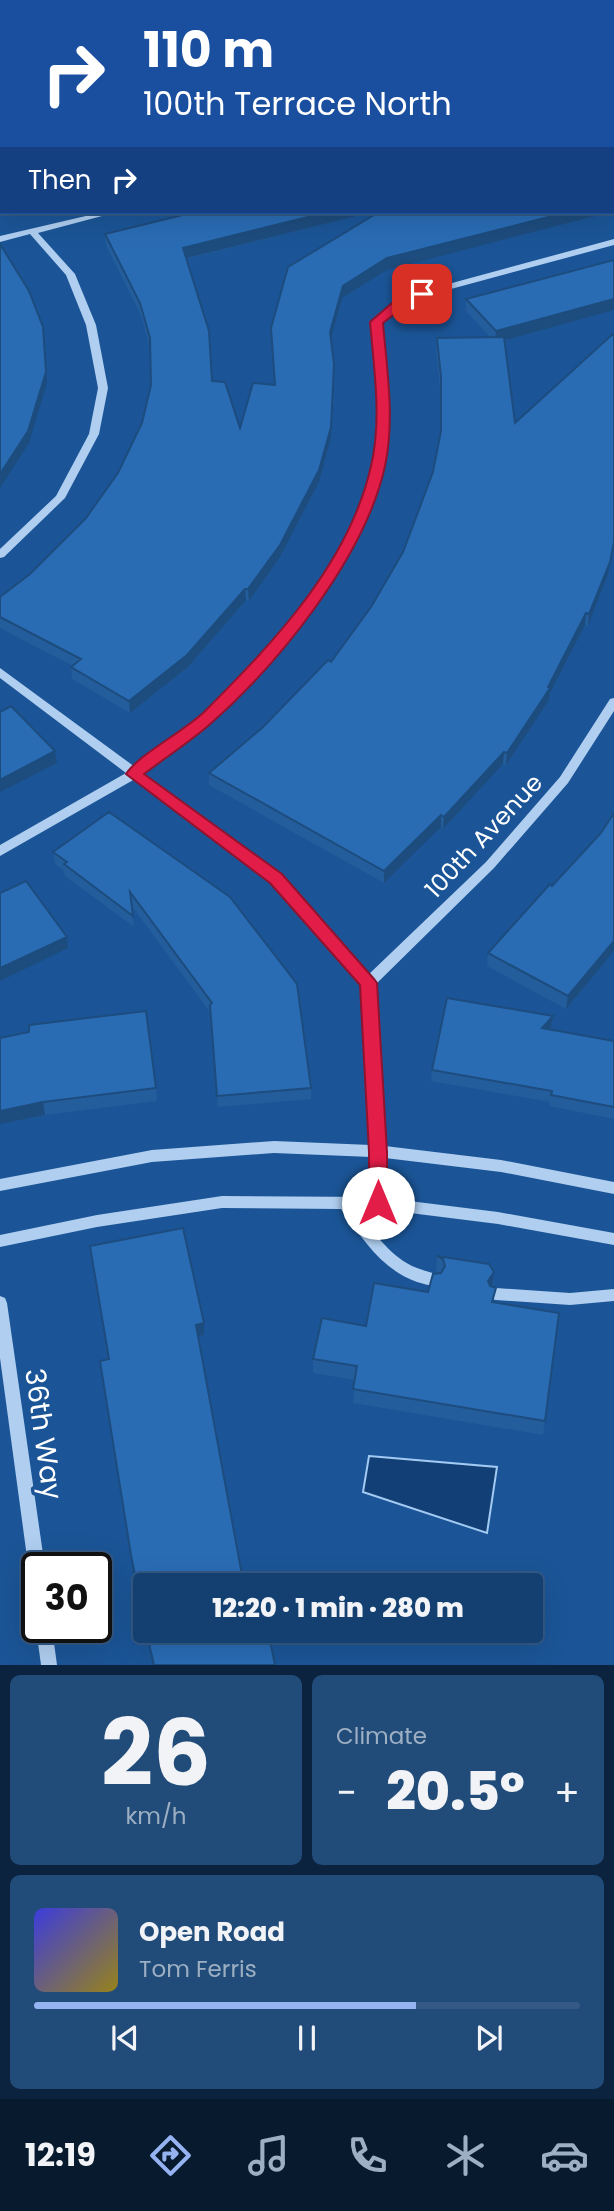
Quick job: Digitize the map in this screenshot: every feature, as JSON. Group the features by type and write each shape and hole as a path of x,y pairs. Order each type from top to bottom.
{"street":[{"path":"0,239 105,214"},
{"path":"0,555 60,498 94,434 103,388 92,325 70,274 32,232"},
{"path":"0,851 134,774 203,722 263,661 325,585 360,518 378,466 383,397 377,322 396,306 422,294 614,243"},
{"path":"0,672 276,878 368,983 378,1152 378,1203"},
{"name":"100th Avenue","path":"368,983 499,856 565,780 614,702"},
{"path":"0,1185 152,1156 274,1147 378,1152 501,1166 614,1188"},
{"path":"0,1241 97,1221 222,1202 378,1203 498,1218 614,1239"},
{"path":"345,1203 380,1252 415,1277 433,1280"},
{"path":"496,1294 570,1299 614,1295"},
{"name":"36th Way","path":"0,1303 34,1552"},
{"path":"46,1643 50,1665"}],"water":[{"path":"369,1456 497,1467 487,1533 363,1492"}],"building":[{"path":"187,214 320,214 183,248 209,331 212,381 225,382 240,428 253,383 275,385 271,328 288,267 376,214 560,214 387,258 343,286 330,332 334,364 331,427 319,470 280,545 248,589 245,589 187,655 129,701 71,667 81,659 0,617 0,597 30,574 86,518 118,473 142,423 151,385 150,338 140,303 105,234"},
{"path":"0,244 29,291 43,327 46,372 28,431 0,474"},
{"path":"614,260 614,299 496,331 466,299"},
{"path":"614,333 614,542 610,562 589,614 586,613 548,687 550,688 507,753 504,752 444,817 441,815 384,871 209,773 263,727 328,660 331,662 371,607 403,552 433,472 441,431 441,377 437,338 504,337 515,423"},
{"path":"11,706 55,751 0,780 0,712"},
{"path":"109,812 230,897 297,984 311,1088 217,1096 210,1005 212,1003 130,892 133,916 64,864 67,862 53,852"},
{"path":"614,813 614,941 568,996 488,953 550,884 552,886 601,833"},
{"path":"26,881 67,937 0,968 0,893"},
{"path":"447,998 553,1016 542,1028 614,1041 614,1107 551,1095 552,1091 432,1070"},
{"path":"146,1011 156,1088 43,1102 0,1111 0,1038 29,1032 29,1025"},
{"path":"183,1228 204,1323 196,1325 242,1573 135,1573 100,1361 109,1359 90,1246"},
{"path":"437,1256 489,1264 494,1272 488,1281 490,1286 496,1288 492,1302 559,1313 545,1421 353,1389 357,1366 313,1359 322,1318 366,1326 374,1283 428,1292 433,1274 441,1273 445,1266 443,1259"},
{"path":"149,1643 270,1643 275,1665 154,1665"}],"route":[{"path":"378,1203 378,1152 368,983 276,878 134,774 203,722 263,661 325,585 360,518 378,466 383,397 377,322 396,306 422,294"}]}
